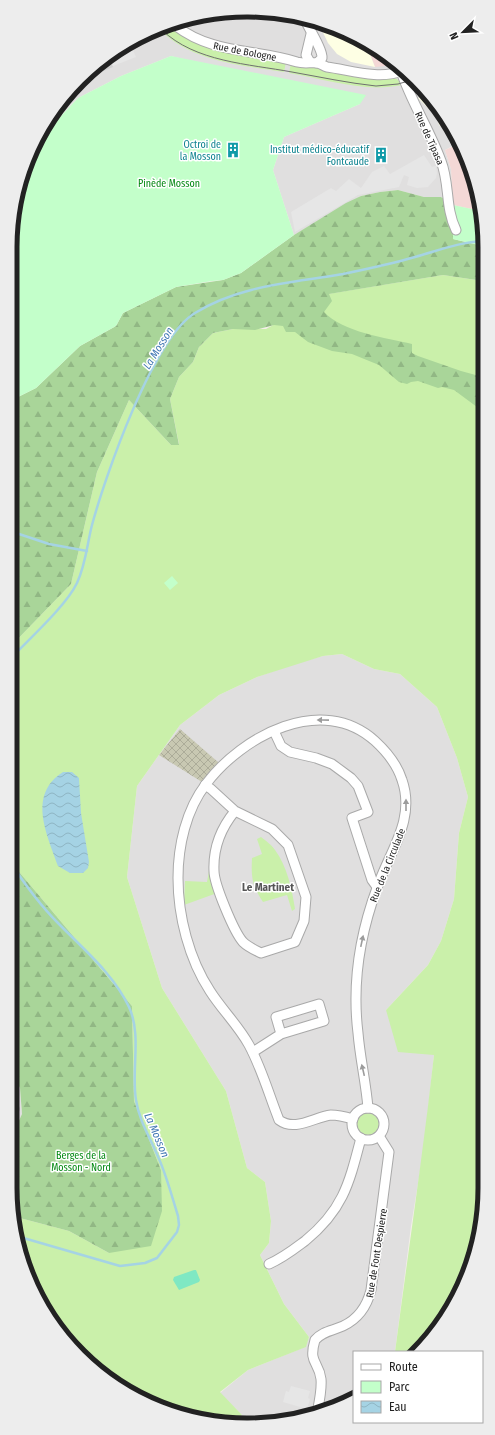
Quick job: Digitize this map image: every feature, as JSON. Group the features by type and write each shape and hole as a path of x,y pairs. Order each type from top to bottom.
{"street":[{"path":"307,25 314,37 317,57"},
{"name":"Rue de Bologne","path":"178,28 185,33 202,41 229,50 294,60 317,57 327,67 331,66 375,75 397,72"},
{"path":"311,34 307,58 317,57"},
{"path":"294,60 313,47 317,57"},
{"name":"Rue de Tipasa","path":"405,80 442,162 447,184 449,212 456,230"},
{"name":"Rue de la Circulade","path":"353,1119 330,1115 295,1125 283,1123 279,1120 253,1052 235,1023 210,992 203,979 188,943 182,916 178,878 182,839 189,816 205,785 223,765 246,745 274,731 300,722 330,720 360,730 370,737 390,756 402,778 405,793 405,817 400,836 377,887 361,947 356,985 357,1031 368,1108"},
{"path":"274,731 281,746 290,752 316,758 332,764 351,778 358,786 368,812 352,818 372,880 377,887"},
{"path":"205,785 219,795 234,811 272,829 288,845 304,888 306,905 304,921 295,942 261,953 243,942 233,925 214,872 218,841 225,823 234,811"},
{"path":"253,1052 281,1034 324,1021 319,1004 276,1017 281,1034"},
{"path":"368,1108 374,1109 382,1116 384,1127 379,1136 370,1140 362,1138 355,1132 353,1119 359,1111 368,1108"},
{"name":"Rue de Font Despierre","path":"318,1407 321,1377 312,1359 315,1340 325,1332 353,1320 368,1302 371,1290 389,1152 379,1136"},
{"path":"269,1264 284,1258 322,1227 332,1214 349,1180 362,1138"}],"shaded area":[{"path":"232,17 263,17 292,21 322,29 363,48 388,65 421,96 439,119 454,145 445,150 451,169 453,205 441,197 424,197 398,190 380,192 361,196 294,235 273,170 284,137 360,104 171,56 121,76 78,98 53,124 74,96 96,74 112,67 110,62 132,48 173,29 203,21"},
{"path":"321,29 369,52 375,67 351,62 337,54 328,43"},
{"path":"132,48 136,57 113,66 111,62"},
{"path":"369,52 389,66 375,67"},
{"path":"111,62 113,67 96,74"},
{"path":"421,96 439,119 446,130 439,125 437,117 418,98"},
{"path":"454,146 466,173 475,210 453,205 451,169 445,150"},
{"path":"424,155 432,167 436,166 437,173 436,178 428,187 417,188 407,185 409,177 404,175 399,187 358,195 295,232 291,212 331,188 336,191 349,179 361,188 372,172 384,166 390,174"},
{"path":"342,654 374,669 400,674 437,707 457,758 468,797 459,833 454,899 441,941 428,965 386,1010 434,1055 424,1147 411,1226 395,1351 353,1351 353,1392 322,1406 292,1414 263,1418 239,1418 242,1415 220,1393 248,1370 305,1347 309,1337 284,1304 260,1255 269,1243 271,1221 265,1182 247,1168 226,1091 162,988 127,877 137,786 180,725 219,695 257,677 297,663 323,656"},
{"path":"180,729 219,763 202,782 159,755"},
{"path":"17,1083 20,1088 22,1114 17,1125"},
{"path":"291,1386 310,1391 308,1398 310,1399 307,1409 283,1402 286,1391 289,1392"}],"green space":[{"path":"176,28 286,62 284,72 235,64 203,56 188,50 164,33"},
{"name":"Pinède Mosson","path":"171,56 366,95 360,104 284,137 273,170 294,235 241,273 223,280 176,287 123,313 116,326 80,346 36,388 17,398 17,232 21,203 29,173 52,126 78,98 121,76"},
{"path":"291,63 371,77 391,77 397,79 402,85 374,87 331,82 289,73"},
{"path":"398,190 424,197 441,197 453,205 453,239 478,245 478,280 443,275 329,294 332,301 324,312 342,325 378,337 412,344 412,353 418,356 478,376 478,407 454,390 442,387 438,388 418,381 407,384 399,382 379,365 352,354 332,351 308,342 295,332 286,332 283,326 274,325 255,330 233,329 213,333 199,347 193,362 179,377 170,399 179,445 171,445 129,400 97,472 71,584 17,640 17,398 36,388 80,346 116,326 123,313 176,287 223,280 241,273 294,235 346,203 361,196"},
{"path":"453,205 475,210 478,245 453,239"},
{"path":"443,275 478,280 478,1203 474,1232 466,1262 447,1303 430,1328 409,1351 395,1351 434,1055 398,1052 386,1010 428,965 441,941 454,899 459,833 468,797 457,758 437,707 400,674 374,669 342,654 323,656 257,677 219,695 180,725 137,786 127,877 162,988 226,1091 247,1168 265,1182 271,1221 269,1243 260,1255 284,1304 309,1337 306,1347 248,1370 220,1392 242,1415 239,1418 232,1418 203,1414 173,1406 132,1387 107,1370 74,1339 56,1316 41,1289 29,1262 19,1218 69,1231 109,1253 161,1170 134,1101 132,1006 17,869 17,640 71,584 97,472 129,400 171,445 179,444 170,399 179,377 193,362 199,347 213,333 233,329 266,329 328,294"},
{"path":"172,576 178,583 170,590 164,583"},
{"path":"261,837 274,848 283,863 295,909 292,911 287,895 263,902 256,891 252,876 252,858 262,854 257,839"},
{"name":"Berges de la Mosson - Nord","path":"17,869 132,1006 134,1101 161,1170 162,1211 151,1246 109,1253 69,1231 19,1218 17,1203 17,1125 22,1114 20,1088 17,1083"},
{"path":"209,871 211,871 217,893 184,905 185,881 207,882"},
{"path":"364,1113 372,1113 379,1120 379,1128 372,1135 364,1135 357,1128 357,1120"},
{"path":"196,1270 200,1280 199,1282 179,1290 173,1280 174,1277"}],"water":[{"path":"63,772 72,772 79,778 81,813 89,862 88,868 83,873 70,873 58,866 45,828 43,803 45,792 52,781"}],"waterway":[{"name":"La Mosson","path":"17,652 65,602 77,583 86,554 98,503 119,443 147,378 163,350 179,327 195,313 230,296 267,286 343,274 397,262 457,245 478,242"},
{"path":"17,533 49,544 87,551"},
{"name":"La Mosson","path":"17,872 44,908 106,972 115,983 129,1007 133,1018 136,1041 136,1100 142,1123 164,1173 178,1216 179,1225 177,1232 157,1258 145,1263 120,1266 23,1238"}],"tram line":[{"path":"165,32 175,41 190,49 206,55 241,64 376,86 407,82"}],"place":[{"name":"Octroi de la Mosson","path":"233,150"},
{"name":"Institut médico-éducatif Fontcaude","path":"381,155"}],"district":[{"name":"Le Martinet","path":"268,887"}]}
